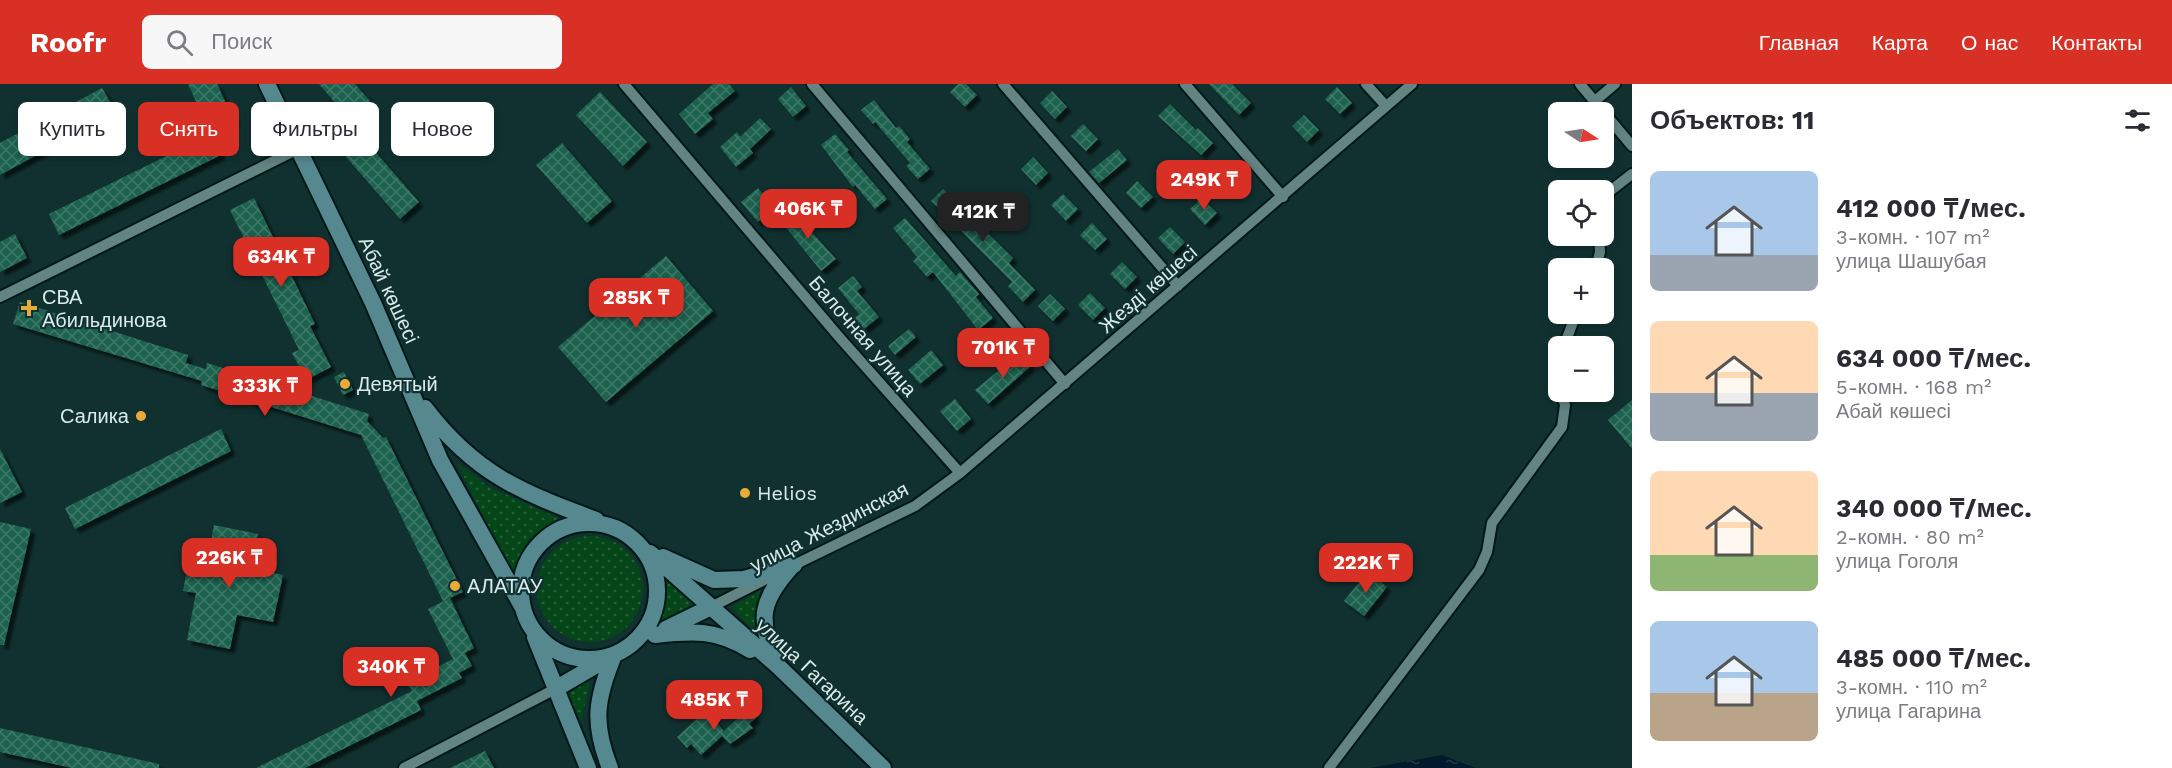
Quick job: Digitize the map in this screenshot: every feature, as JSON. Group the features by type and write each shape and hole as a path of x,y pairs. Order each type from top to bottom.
{"main road":[{"name":"Абай көшесі","path":"267,84 276,102"},
{"name":"Абай көшесі","path":"301,156 373,303 440,460 523,608"},
{"path":"412,391 464,453 495,477 533,496 623,531 639,543 714,579 744,579 794,565"},
{"path":"588,768 523,608 521,588 525,567 535,550 549,535 577,524 608,525"},
{"path":"531,628 543,642 568,656 596,660 620,652 641,636 652,619 657,599 657,579 650,560 639,543"},
{"name":"улица Гагарина","path":"639,543 779,667 883,768"},
{"path":"779,667 766,639 765,606 775,585 794,565"},
{"path":"557,688 620,652 711,607"},
{"path":"655,635 698,630 715,633 743,645 779,667"},
{"path":"610,768 600,745 596,714 602,685 620,652"}],"street":[{"name":"Балочная улица","path":"624,84 840,338 960,473"},
{"path":"812,84 1065,384"},
{"path":"1003,84 1178,286"},
{"path":"1185,84 1283,197"},
{"path":"1366,84 1386,106"},
{"name":"Жезді көшесі","path":"960,473 1412,84"},
{"path":"1580,84 1632,146"},
{"path":"1595,101 1615,84"},
{"path":"0,297 284,156"},
{"path":"1614,188 1632,174"},
{"path":"1329,768 1479,570 1487,552 1492,523 1562,426 1564,402"},
{"name":"улица Жездинская","path":"711,607 915,506 960,473"},
{"path":"404,768 557,688"}],"green space":[{"path":"457,463 489,487 559,518 542,529 530,542 520,557 513,576"},
{"path":"590,536 610,540 627,552 639,569 643,589 639,609 627,626 610,638 590,642 570,638 553,626 541,609 537,589 541,569 553,552 570,540"},
{"path":"664,574 697,605 657,627 665,589"},
{"path":"760,591 754,631 731,607"},
{"path":"591,678 581,721 567,691"}],"water":[{"path":"1442,755 1476,768 1370,768"}],"building":[{"path":"188,84 217,84 226,102 196,102"},
{"path":"319,84 355,84 370,101 369,102 334,102"},
{"path":"713,84 729,84 735,91 708,113 713,119 695,134 679,114"},
{"path":"958,84 966,84 977,95 965,107 950,92"},
{"path":"1209,84 1232,84 1251,103 1239,115"},
{"path":"791,87 806,106 793,117 778,99"},
{"path":"1337,87 1352,103 1340,114 1325,99"},
{"path":"102,88 110,102 76,102"},
{"path":"1052,91 1067,107 1055,119 1040,103"},
{"path":"600,92 647,142 623,166 576,115"},
{"path":"874,100 896,128 899,126 910,139 907,142 930,169 918,179 906,166 910,163 875,122 873,124 861,110"},
{"path":"1170,104 1213,143 1201,155 1158,116"},
{"path":"1304,115 1319,130 1307,142 1292,126"},
{"path":"760,118 771,129 750,149 753,153 736,167 720,147 737,132 740,137"},
{"path":"1083,124 1098,139 1086,151 1071,136"},
{"path":"18,133 18,156 35,156 0,175 0,143"},
{"path":"835,134 849,150 847,152 887,199 875,209 855,185 853,187 821,145"},
{"path":"562,143 612,201 587,223 536,165"},
{"path":"1118,149 1127,160 1099,183 1089,172"},
{"path":"166,156 219,156 59,235 49,214"},
{"path":"379,156 419,202 400,219 346,157"},
{"path":"1033,157 1048,173 1036,185 1021,169"},
{"path":"1137,181 1153,197 1141,208 1126,193"},
{"path":"758,188 775,208 758,222 741,202"},
{"path":"943,189 1013,258 1009,263 1035,290 1023,302 1008,286 1012,282 931,201"},
{"path":"1063,194 1078,209 1066,221 1051,205"},
{"path":"254,198 315,324 310,326 331,367 306,380 292,353 299,350 230,210"},
{"path":"1202,198 1217,213 1205,225 1190,209"},
{"path":"791,209 836,259 821,271 779,219"},
{"path":"905,218 956,276 960,272 979,294 976,297 993,318 978,330 933,272 927,277 913,261 917,257 893,228"},
{"path":"1092,223 1107,239 1095,250 1080,235"},
{"path":"1170,227 1185,242 1173,254 1158,238"},
{"path":"15,234 27,258 0,272 0,242"},
{"path":"666,256 713,311 606,402 558,347"},
{"path":"1122,262 1137,277 1125,289 1110,274"},
{"path":"853,276 862,287 857,291 879,317 864,329 855,318 859,314 838,288"},
{"path":"1090,293 1105,308 1093,320 1078,305"},
{"path":"1050,294 1065,309 1053,321 1038,306"},
{"path":"20,302 188,355 186,363 206,369 207,363 369,414 367,421 383,438 386,437 463,592 443,601 361,435 201,385 202,381 13,324"},
{"path":"909,329 916,337 895,355 888,346"},
{"path":"931,350 943,365 920,384 908,370"},
{"path":"1020,353 1031,366 988,404 975,390"},
{"path":"344,372 353,390 343,395 334,377"},
{"path":"955,399 971,419 957,431 940,411"},
{"path":"1632,400 1632,449 1608,420"},
{"path":"221,429 231,451 75,529 65,508"},
{"path":"0,449 22,492 0,503"},
{"path":"0,522 31,529 4,645 0,645"},
{"path":"214,525 258,534 250,568 283,575 273,622 237,615 230,649 187,640 196,593 183,591 188,565 206,569"},
{"path":"1368,571 1387,587 1364,616 1344,601"},
{"path":"450,598 474,648 465,653 472,666 459,673 462,678 417,701 421,710 305,768 256,768 412,691 407,682 453,659 428,609"},
{"path":"748,709 756,718 749,724 753,728 730,744 722,736 701,755 691,744 687,748 677,737 706,711 724,731"},
{"path":"0,728 159,764 159,768 72,768 0,752"},
{"path":"485,751 494,768 450,768"}],"place":[{"name":"СВА Абильдинова","path":"29,308"},
{"name":"Девятый","path":"345,384"},
{"name":"Салика","path":"141,416"},
{"name":"Helios","path":"745,493"},
{"name":"АЛАТАУ","path":"455,586"}]}
